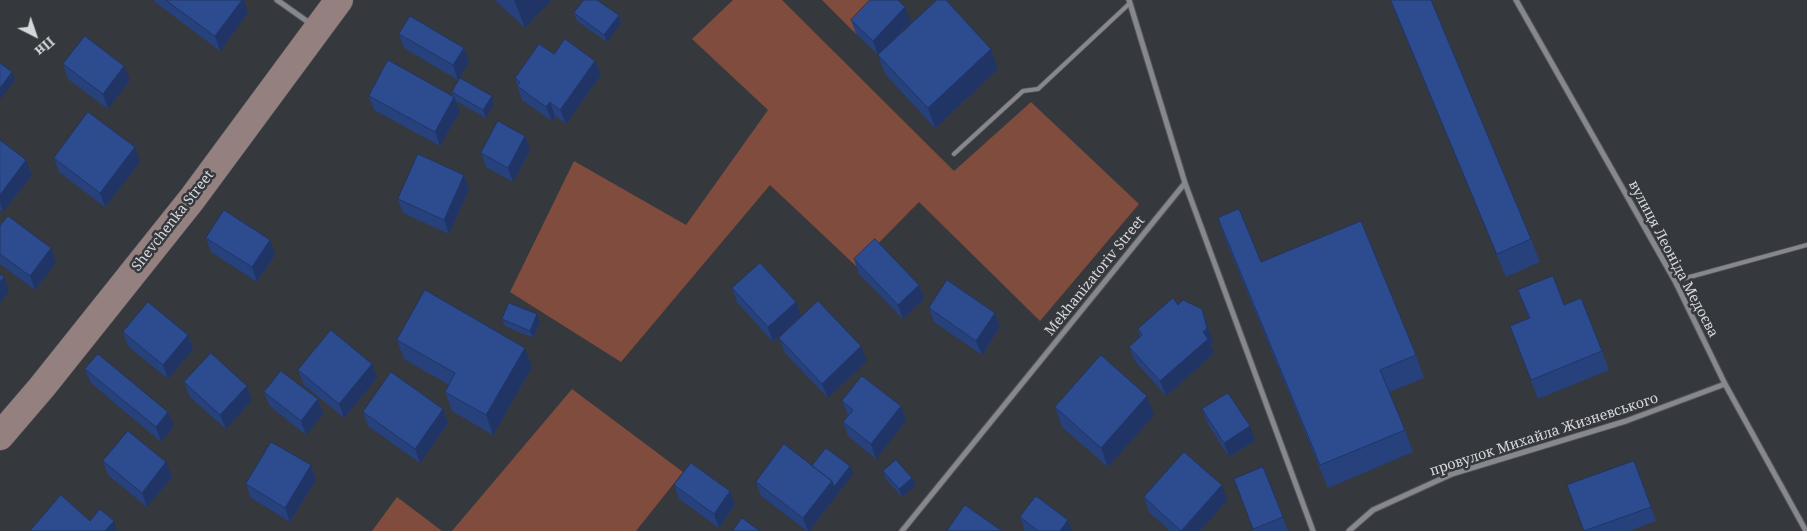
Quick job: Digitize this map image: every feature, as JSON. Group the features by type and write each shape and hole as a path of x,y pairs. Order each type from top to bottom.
{"main road":[{"name":"Shevchenka Street","path":"0,436 192,199 317,27 339,0"}],"street":[{"path":"277,0 317,27"},
{"name":"вулиця Леоніда Медоєва","path":"1516,0 1675,281 1725,384 1806,531"},
{"path":"1130,2 1185,184 1313,531"},
{"name":"Mekhanizatoriv Street","path":"902,531 1185,184"},
{"name":"провулок Михайла Жизневського","path":"1350,531 1373,510 1452,474 1626,420 1725,384"}],"lane":[{"path":"954,154 1023,91 1038,89 1130,2"},
{"path":"1675,281 1807,245"}],"shaded area":[{"path":"733,0 782,0 954,171 1031,102 1139,204 1040,321 919,202 856,266 770,185 621,362 510,292 574,161 686,225 768,110 692,39"},
{"path":"822,0 888,0 889,1 856,34"},
{"path":"572,389 683,472 636,531 452,531"},
{"path":"397,497 442,531 372,531"}],"building":[{"path":"166,0 242,0 215,36"},
{"path":"584,0 597,0 619,15 604,35 574,13"},
{"path":"870,0 898,0 905,7 873,41 851,20"},
{"path":"937,0 946,0 991,49 928,108 878,55"},
{"path":"1391,0 1431,0 1531,239 1497,254"},
{"path":"410,16 464,48 453,65 399,34"},
{"path":"85,36 124,66 103,94 63,64"},
{"path":"565,39 595,61 560,110 550,102 546,107 517,86 520,82 515,78 539,44 554,54"},
{"path":"388,60 454,97 435,132 369,96"},
{"path":"0,63 12,72 0,88"},
{"path":"460,78 492,96 483,110 452,92"},
{"path":"88,112 135,147 100,193 54,158"},
{"path":"498,121 525,136 508,168 481,153"},
{"path":"0,140 26,160 0,195"},
{"path":"418,154 464,175 444,220 398,199"},
{"path":"1239,209 1261,262 1361,221 1416,355 1380,370 1405,430 1320,465 1218,218"},
{"path":"224,210 270,240 252,267 206,238"},
{"path":"8,216 51,248 30,276 0,254 0,226"},
{"path":"875,239 919,285 898,305 854,259"},
{"path":"760,263 796,302 768,327 732,288"},
{"path":"0,274 4,277 0,282"},
{"path":"1553,276 1564,305 1581,298 1602,351 1531,380 1510,326 1530,318 1518,290"},
{"path":"947,280 995,313 976,341 929,308"},
{"path":"425,290 525,348 486,415 445,392 455,373 397,340"},
{"path":"1173,298 1178,305 1183,300 1202,309 1207,328 1203,332 1208,339 1160,381 1129,347 1142,335 1138,329"},
{"path":"818,301 861,346 822,384 779,338"},
{"path":"148,302 188,335 163,365 123,332"},
{"path":"509,303 537,314 530,331 502,319"},
{"path":"331,330 372,364 339,404 298,370"},
{"path":"211,353 247,386 220,415 184,382"},
{"path":"98,354 168,412 156,427 85,369"},
{"path":"1101,355 1147,396 1101,448 1055,407"},
{"path":"281,371 318,399 301,421 264,392"},
{"path":"391,372 443,409 415,449 363,412"},
{"path":"862,376 901,406 871,444 843,422 853,410 842,401"},
{"path":"1228,393 1250,426 1224,443 1202,409"},
{"path":"128,431 166,462 142,493 103,461"},
{"path":"271,442 311,465 285,508 246,484"},
{"path":"784,444 832,481 803,518 756,482"},
{"path":"826,448 850,466 834,487 832,481 812,466"},
{"path":"1184,452 1222,485 1181,531 1144,497"},
{"path":"896,460 912,478 899,489 883,471"},
{"path":"1634,461 1651,507 1584,531 1567,485"},
{"path":"691,463 730,491 714,514 674,485"},
{"path":"1263,467 1283,517 1253,529 1234,479"},
{"path":"61,495 90,521 100,509 114,521 105,531 30,531"},
{"path":"1036,496 1068,520 1060,531 1038,531 1020,517"},
{"path":"965,505 1002,531 947,531"},
{"path":"742,518 760,531 733,531"}]}
